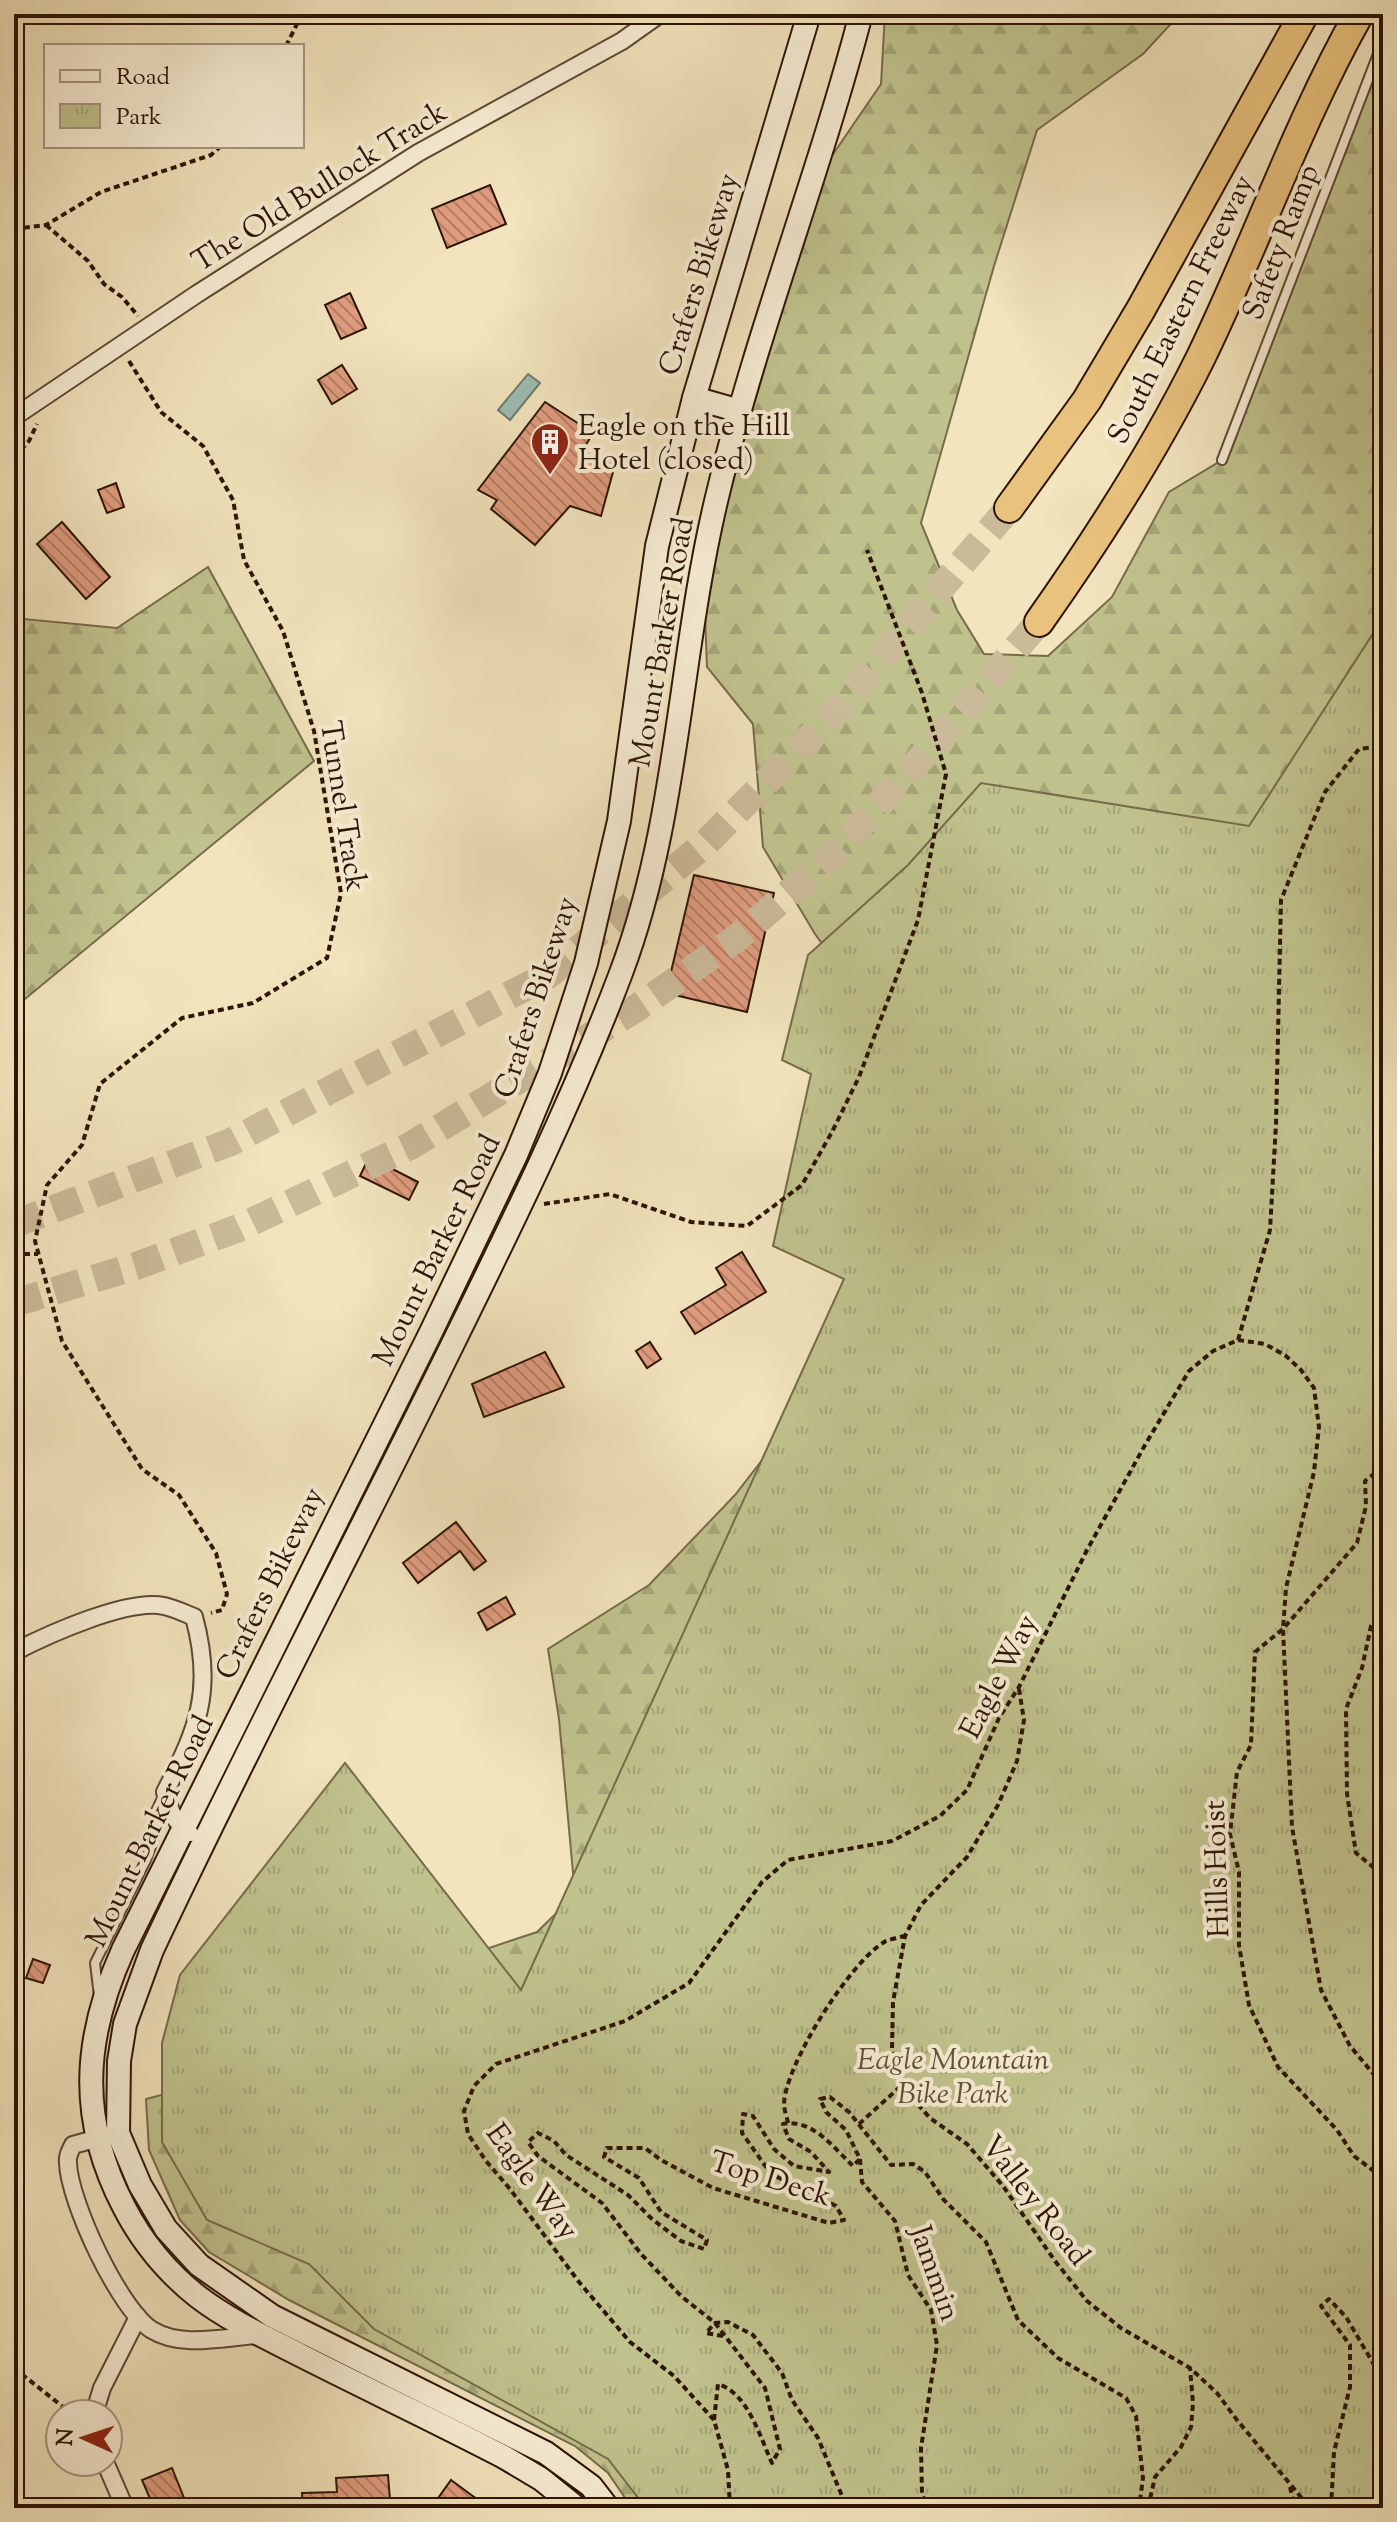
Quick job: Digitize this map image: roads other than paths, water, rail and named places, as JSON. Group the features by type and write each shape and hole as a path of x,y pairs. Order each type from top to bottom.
{"highway":[{"name":"South Eastern Freeway","path":"1009,508 1087,400 1126,335 1304,14"},
{"name":"South Eastern Freeway","path":"1039,622 1097,541 1151,451 1201,357 1359,14"}],"main road":[{"name":"Mount Barker Road","path":"608,2508 591,2486 546,2453 272,2316 199,2265 166,2229 107,2136 92,2120 91,2061 101,2005 123,1950 431,1332 516,1155 550,1073 576,995 619,821 657,546 694,398 809,14"},
{"name":"Mount Barker Road","path":"577,2508 541,2479 504,2457 262,2335 195,2295 155,2254 134,2226 112,2183 107,2136 125,2024 152,1950 520,1210 576,1084 634,932 659,835 717,494 837,103 861,14"},
{"path":"694,398 740,411"},
{"path":"576,995 608,1005"}],"street":[{"name":"The Old Bullock Track","path":"14,417 147,327 418,153 622,41 660,14"},
{"path":"14,1652 95,1618 138,1607 165,1606 194,1617 200,1639 202,1707 186,1751 165,1792 169,1808 184,1829 205,1843"},
{"path":"107,2136 73,2145 67,2158 70,2179 96,2251 138,2317 152,2330 190,2339 262,2335"},
{"path":"99,2398 138,2317"},
{"path":"112,2478 125,2508"}],"lane":[{"name":"Safety Ramp","path":"1222,460 1383,41"},
{"path":"101,2005 95,1963 146,1860 155,1836 156,1811 165,1792"}],"water":[{"path":"528,374 540,383 510,420 498,410"}],"tunnel":[{"path":"14,1224 231,1142 548,975 706,843 836,711 1009,508"},
{"path":"14,1303 136,1266 239,1228 410,1146 635,1009 737,938 833,855 1039,622"}],"place":[{"name":"Eagle on the Hill Hotel (closed)","path":"550,476"}],"park label":[{"name":"Eagle Mountain Bike Park","path":"953,2076"}]}
